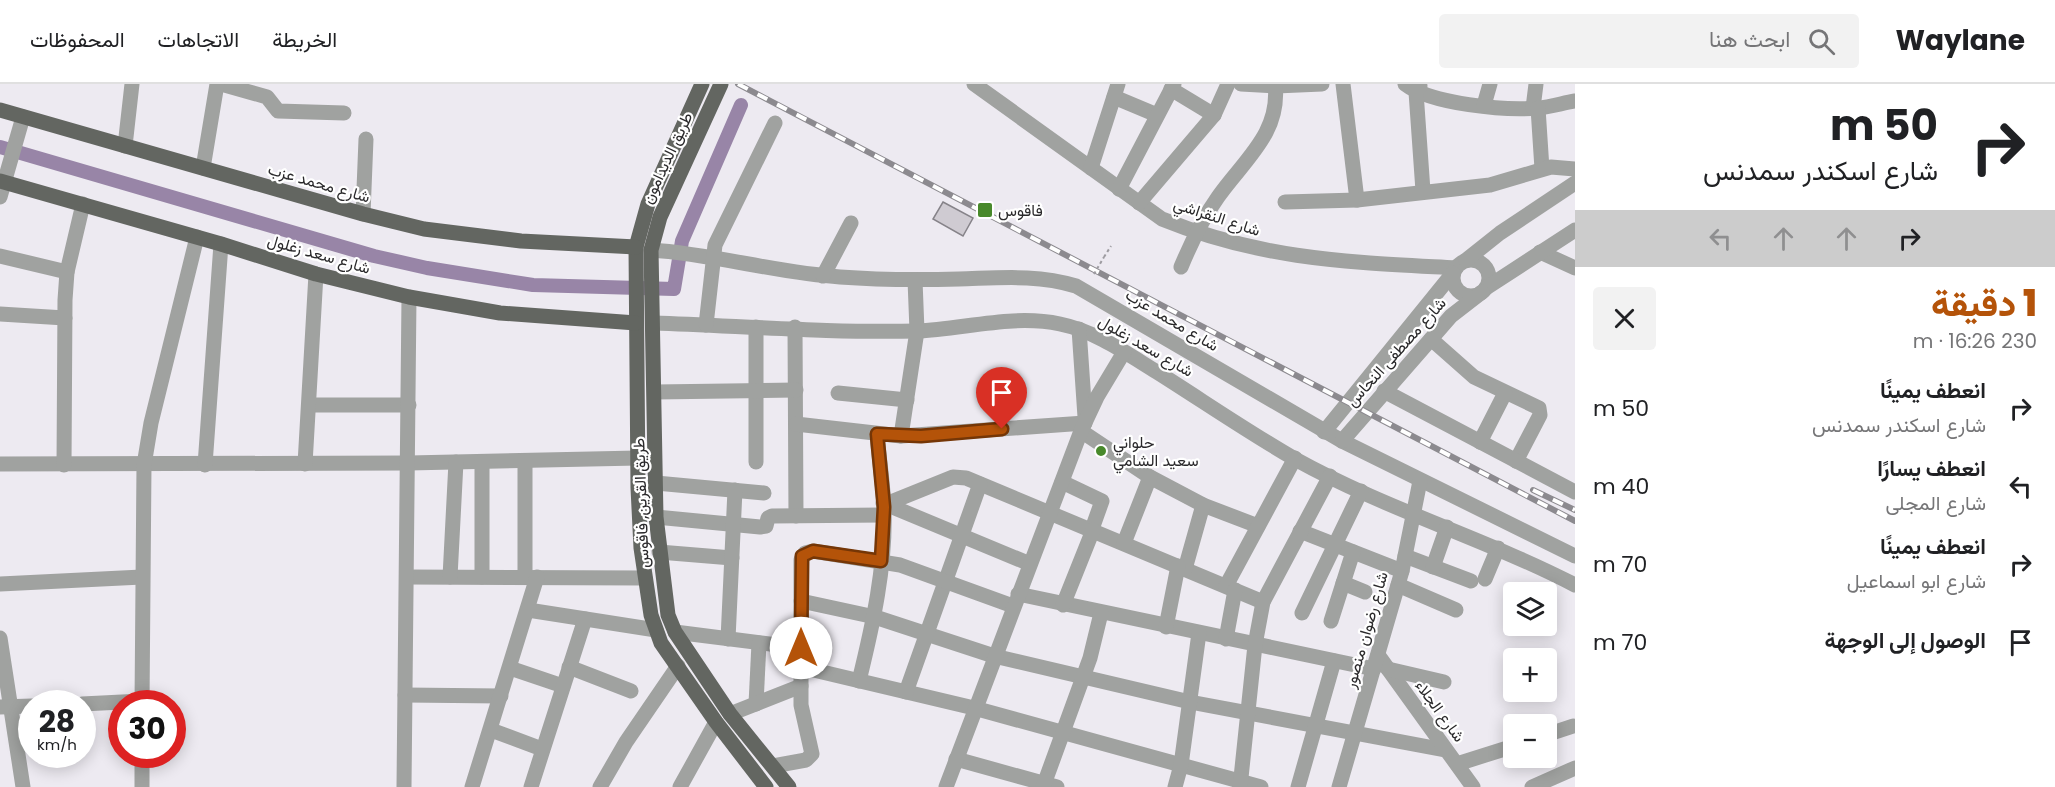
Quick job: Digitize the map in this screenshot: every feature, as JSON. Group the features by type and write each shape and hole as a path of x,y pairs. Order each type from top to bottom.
{"main road":[{"name":"طريق الديدامون","path":"648,254 644,217 702,84"},
{"name":"طريق الديدامون","path":"648,254 660,217 721,84"},
{"name":"شارع محمد عزب","path":"0,110 363,214 466,235 648,254"},
{"path":"671,154 685,160"},
{"name":"شارع سعد زغلول","path":"2,181 220,243 316,274 409,297 500,313 636,323"},
{"name":"طريق القرين, فاقوس","path":"648,254 636,306 639,518 645,578 656,630 716,722 766,787"},
{"name":"طريق القرين, فاقوس","path":"648,254 654,306 656,517 658,552 668,615 675,632 730,714 789,787"}],"street":[{"path":"125,146 132,84"},
{"path":"203,168 219,84 267,97 278,111 344,113"},
{"path":"1139,203 1214,115 1228,84"},
{"path":"1241,84 1322,84"},
{"path":"1343,84 1356,200"},
{"path":"1484,105 1490,84"},
{"path":"1536,84 1542,169"},
{"path":"1181,267 1218,196 1267,134 1275,112 1276,85"},
{"name":"شارع النقراشي","path":"984,87 1162,219 1197,233 1250,249 1321,260 1458,267"},
{"path":"1119,189 1172,87 1214,115"},
{"path":"1423,191 1414,87 1484,105 1536,108 1575,100"},
{"path":"1091,168 1116,91 1157,115"},
{"path":"0,197 2,181 9,166 23,117"},
{"path":"706,325 706,256 775,123"},
{"path":"363,214 366,139"},
{"path":"1285,202 1356,200 1501,183 1542,169 1561,166 1575,169"},
{"name":"شارع مصطفى النحاس","path":"1324,432 1458,267 1500,232 1575,183"},
{"path":"64,465 67,272 83,204"},
{"path":"823,276 851,223"},
{"name":"شارع مصطفى النحاس","path":"1342,441 1456,312 1484,290 1575,230"},
{"path":"142,690 144,465 151,423 196,237"},
{"path":"205,465 220,243"},
{"path":"1540,252 1575,268"},
{"name":"شارع محمد عزب","path":"648,254 706,256 754,267 823,276 915,280 1034,277 1076,286 1324,432 1575,556"},
{"path":"0,256 67,272"},
{"path":"1479,261 1488,270 1489,282 1484,290 1470,296 1458,291 1455,286 1458,267 1479,261"},
{"path":"305,464 316,274"},
{"path":"901,436 917,331 915,280"},
{"path":"404,787 409,297"},
{"path":"0,314 65,318"},
{"name":"شارع سعد زغلول","path":"654,323 917,331 1029,320 1079,329 1124,352 1295,458 1360,491 1522,558 1575,585"},
{"path":"756,327 756,462"},
{"path":"795,327 796,516"},
{"path":"1079,329 1083,427"},
{"path":"1431,339 1474,377 1537,406 1540,412 1516,461"},
{"path":"946,787 1015,600 1083,427 1097,397 1124,352"},
{"path":"655,392 796,390"},
{"path":"1384,391 1575,492"},
{"path":"838,393 907,400"},
{"path":"1480,442 1505,393"},
{"path":"309,405 409,405"},
{"path":"796,424 901,436 1083,427 1150,477 1203,506 1258,526"},
{"path":"859,681 875,617 881,561 884,507 877,434"},
{"path":"0,465 409,463 638,458"},
{"path":"1226,639 1230,588 1258,526 1295,458"},
{"path":"472,787 528,610 531,577 525,460"},
{"path":"450,577 456,462"},
{"path":"482,462 482,577"},
{"path":"1241,784 1255,645 1263,602 1330,476"},
{"path":"656,517 763,527 770,516 796,516 884,507 953,477 966,478 1050,511 1263,602"},
{"path":"1124,543 1150,477"},
{"name":"شارع رضوان منصور","path":"1339,787 1380,665 1420,481"},
{"path":"1062,482 1102,501 1063,605"},
{"path":"656,483 764,493"},
{"path":"906,692 980,484"},
{"path":"728,639 735,490"},
{"path":"1302,613 1360,491"},
{"path":"1166,627 1181,567 1203,506"},
{"path":"884,507 1030,564"},
{"path":"1433,567 1447,527"},
{"path":"1300,531 1353,552 1456,610"},
{"path":"1522,558 1533,535"},
{"path":"1405,556 1478,580 1498,548"},
{"path":"773,766 806,760 812,754 802,713 801,560 805,553 813,551 881,561 945,582 1015,600 1063,605 1334,661 1380,665 1444,682"},
{"path":"658,552 732,558"},
{"path":"1331,621 1353,552"},
{"path":"0,584 142,577"},
{"path":"407,577 645,578"},
{"path":"1343,583 1365,592"},
{"path":"801,601 875,617 994,656 1190,702 1445,750"},
{"path":"528,610 656,630"},
{"path":"957,759 1048,786 1063,733 1084,677 1101,613"},
{"path":"531,787 585,619"},
{"path":"675,632 801,648"},
{"path":"1175,787 1181,765 1199,633"},
{"path":"0,639 5,707 23,787"},
{"path":"756,704 759,643"},
{"path":"1298,787 1334,661"},
{"name":"شارع الجلاء","path":"1380,665 1473,787"},
{"path":"600,787 626,742 678,666"},
{"path":"569,667 631,691"},
{"path":"801,667 974,708 1181,765 1241,784 1261,787"},
{"path":"510,668 563,686"},
{"path":"730,714 801,686"},
{"path":"405,695 501,696"},
{"path":"680,787 716,722"},
{"path":"1557,731 1573,726"},
{"path":"491,730 542,749"},
{"path":"1457,764 1503,749"},
{"path":"142,768 142,787"},
{"path":"1532,787 1575,768"}],"path":[{"path":"1094,274 1111,246"}],"building":[{"path":"943,202 973,218 963,236 933,219"}],"waterway":[{"path":"0,147 374,256 427,268 533,285 674,289 682,241 741,105"}],"railway":[{"path":"738,84 1575,521"},
{"path":"1533,490 1575,510"}],"place":[{"name":"فاقوس","path":"985,210"},
{"name":"حلواني سعيد الشامي","path":"1101,451"}],"route":[{"path":"801,648 802,556 813,551 881,561 884,507 880,485 877,434 921,436 1002,429"}]}
